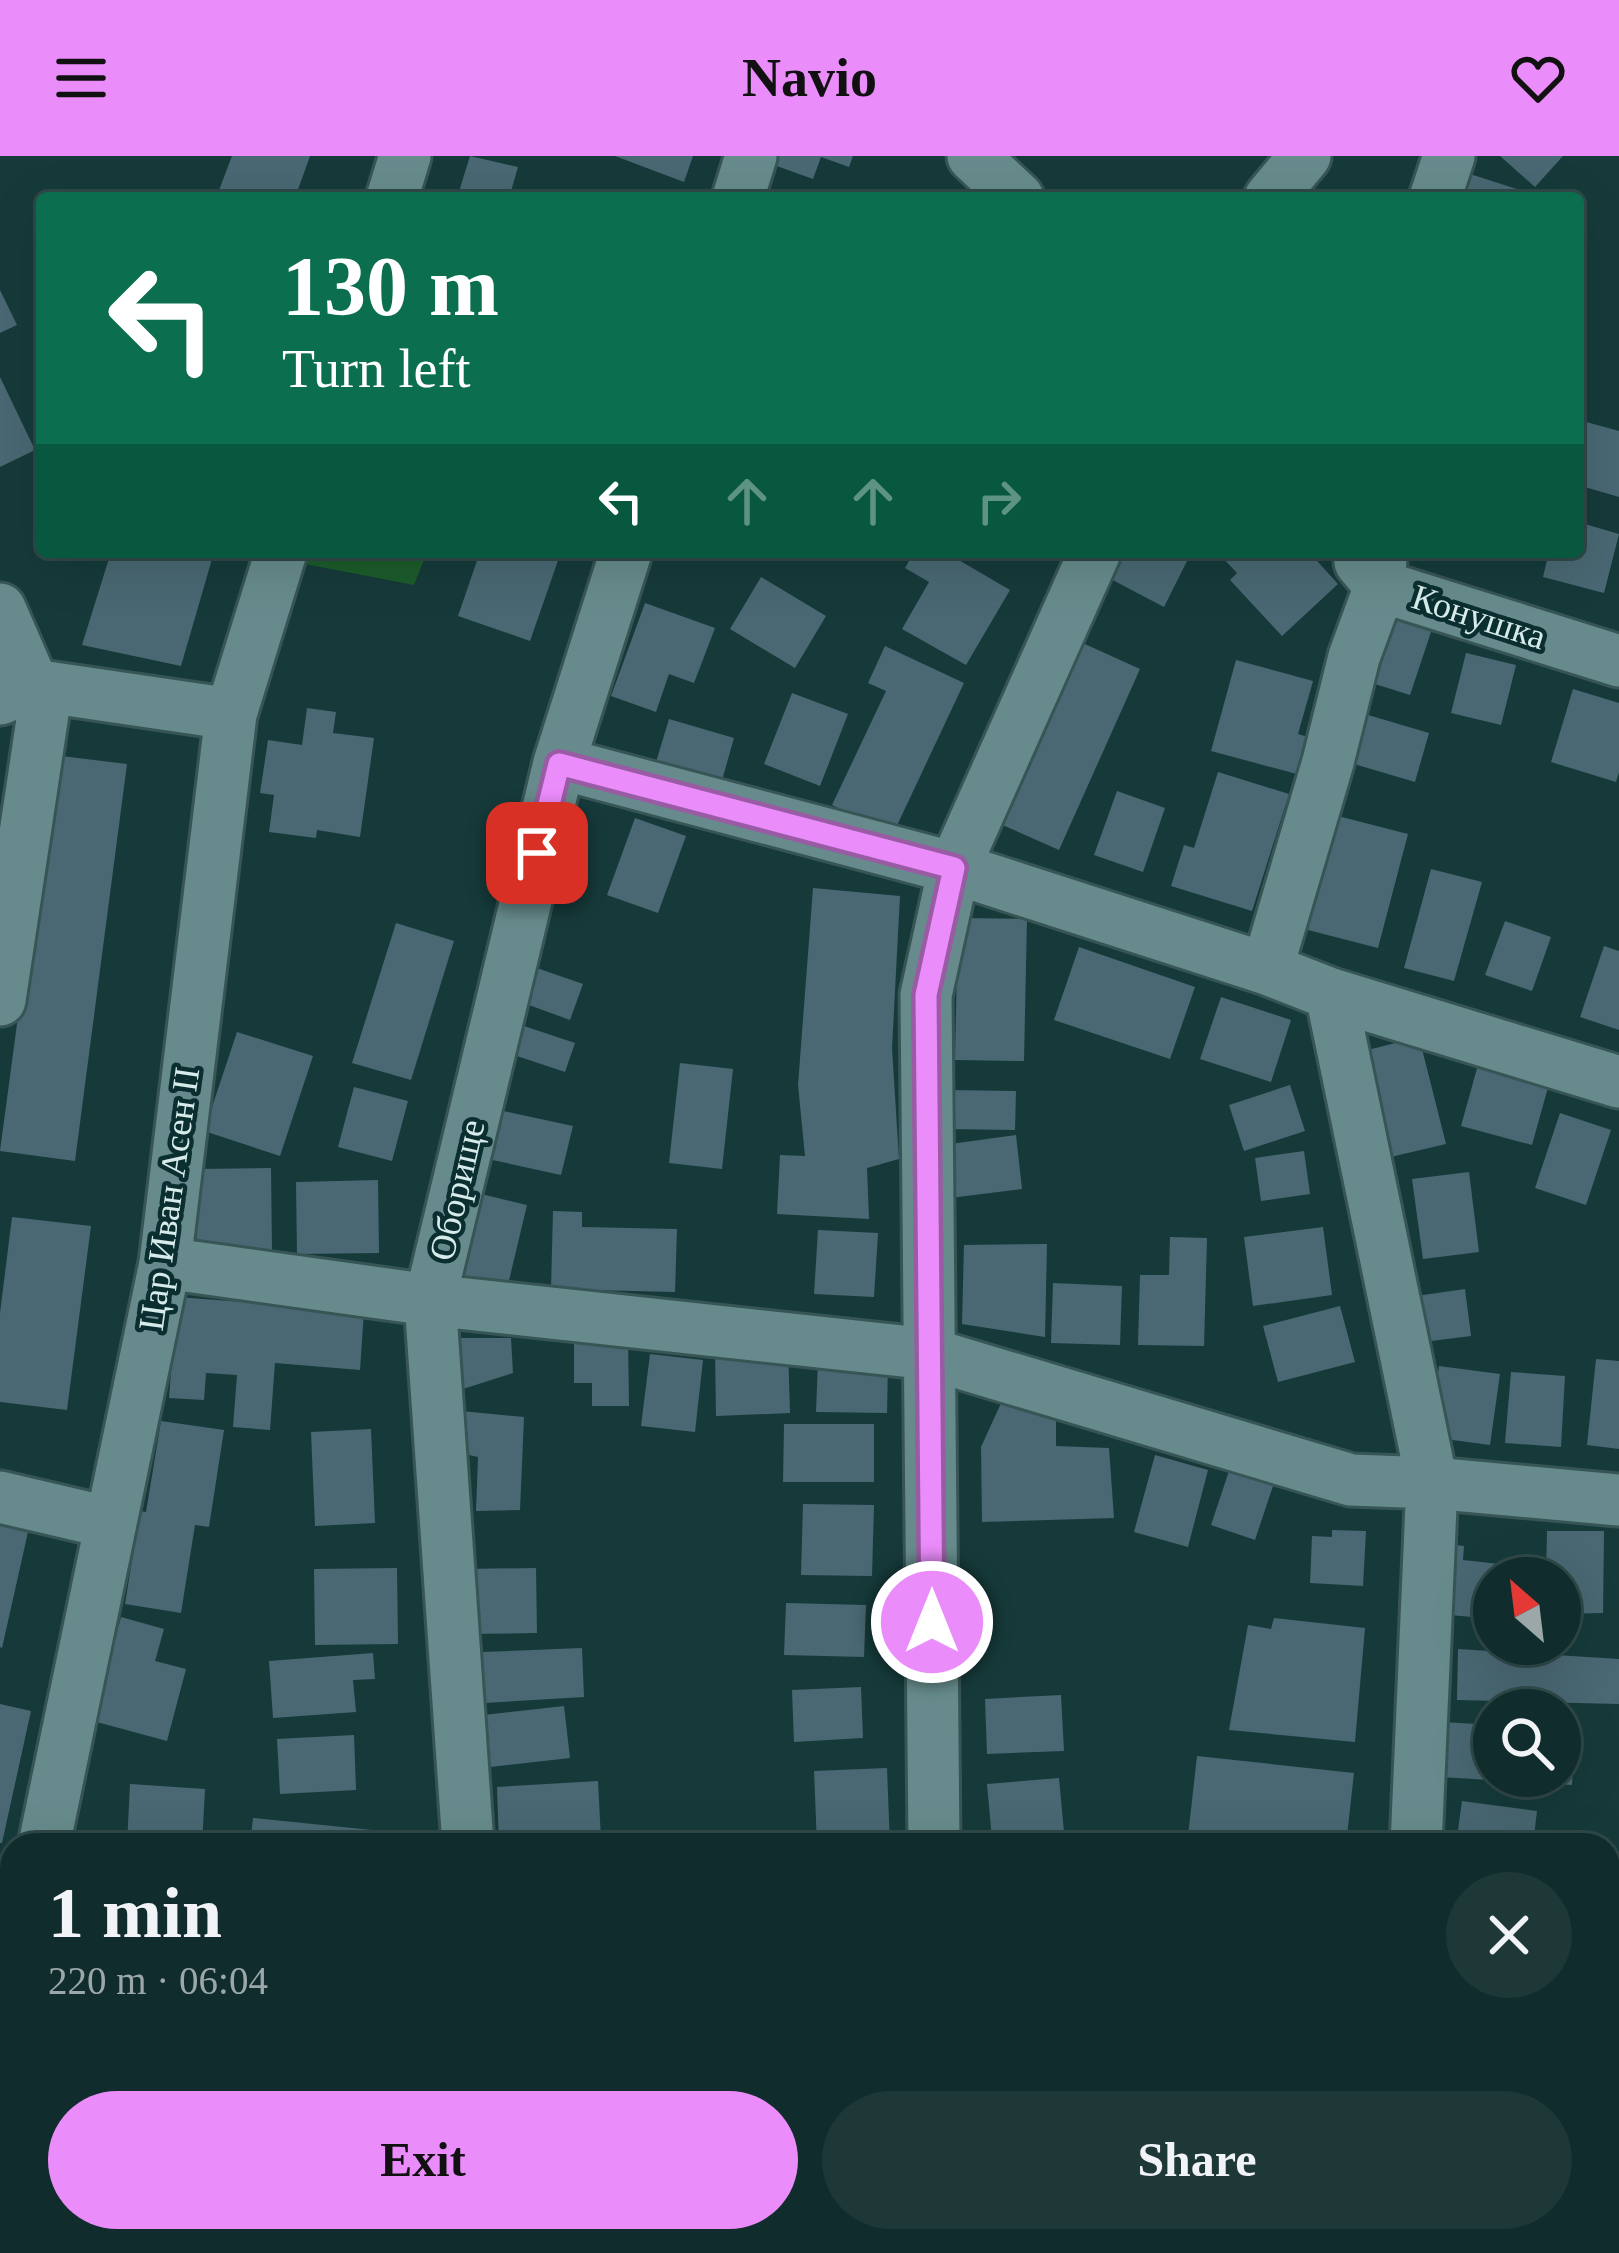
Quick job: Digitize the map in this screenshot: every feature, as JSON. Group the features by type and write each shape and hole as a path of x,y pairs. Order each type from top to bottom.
{"street":[{"path":"394,192 405,156"},
{"path":"740,192 751,156"},
{"path":"974,156 1012,192"},
{"path":"1275,192 1305,156"},
{"path":"1437,192 1449,156"},
{"name":"Цар Иван Асен II","path":"46,1833 165,1263 231,714 279,558"},
{"name":"Оборище","path":"467,1833 430,1300 559,764 624,558"},
{"path":"934,1833 926,995 954,868 1092,558"},
{"path":"1267,969 1328,762 1371,563"},
{"name":"Конушка","path":"1371,563 1618,656"},
{"path":"0,609 27,690 0,1000"},
{"path":"27,690 231,714"},
{"path":"559,764 954,868 1267,969 1330,994 1619,1082"},
{"path":"1330,994 1432,1483 1417,1833"},
{"path":"165,1263 430,1300 930,1354 1351,1480 1619,1500"},
{"path":"0,1497 111,1522"}],"green space":[{"path":"279,558 425,558 414,585"}],"building":[{"path":"232,156 310,156 297,192 218,192"},
{"path":"470,156 518,167 511,192 459,192"},
{"path":"615,156 693,156 684,182"},
{"path":"749,156 853,156 849,167 821,157 813,179"},
{"path":"1500,156 1563,156 1535,187"},
{"path":"1467,173 1526,192 1461,192"},
{"path":"0,290 17,325 0,333"},
{"path":"0,377 35,450 0,467"},
{"path":"1584,421 1619,431 1619,497 1584,487"},
{"path":"1584,524 1619,534 1604,593 1543,577 1548,558 1584,558"},
{"path":"109,558 212,558 181,666 82,645"},
{"path":"478,558 559,558 530,641 458,616"},
{"path":"911,558 955,558 1010,590 966,665 902,629 929,582 905,568"},
{"path":"1115,558 1188,558 1164,607 1105,576"},
{"path":"1223,558 1314,558 1338,584 1282,636 1230,580 1237,573"},
{"path":"761,577 826,616 795,668 730,629"},
{"path":"1386,601 1436,617 1410,695 1359,679"},
{"path":"645,603 715,628 694,683 669,674 656,712 611,696"},
{"path":"1067,636 1140,669 1059,850 987,818"},
{"path":"885,646 964,683 893,834 832,805 886,691 868,683"},
{"path":"1466,653 1516,665 1501,725 1451,713"},
{"path":"1236,660 1313,681 1298,734 1314,739 1304,776 1211,751"},
{"path":"1573,689 1619,703 1616,782 1551,762"},
{"path":"792,693 848,714 820,786 764,764"},
{"path":"307,708 336,712 333,733 374,738 360,837 317,830 316,838 269,832 274,795 260,793 268,740 302,745"},
{"path":"1358,712 1429,733 1415,782 1344,761"},
{"path":"669,719 734,738 719,791 653,772"},
{"path":"53,755 127,764 75,1161 0,1151"},
{"path":"1218,772 1289,794 1252,911 1171,886 1184,845 1194,848"},
{"path":"1117,791 1165,808 1143,872 1094,855"},
{"path":"1334,815 1408,834 1378,948 1304,929"},
{"path":"635,818 686,836 658,913 607,895"},
{"path":"1431,869 1482,882 1454,981 1404,968"},
{"path":"813,888 900,896 892,1048 899,1159 867,1168 869,1219 777,1214 780,1155 805,1156 798,1085"},
{"path":"958,918 1027,919 1024,1061 955,1060"},
{"path":"1505,921 1551,937 1532,991 1485,975"},
{"path":"396,923 454,941 411,1080 352,1063"},
{"path":"1604,946 1619,951 1619,1030 1580,1017"},
{"path":"1079,947 1195,987 1170,1059 1054,1020"},
{"path":"531,966 583,984 570,1020 518,1001"},
{"path":"1221,997 1291,1020 1271,1082 1200,1059"},
{"path":"518,1024 575,1043 565,1072 508,1053"},
{"path":"237,1032 313,1056 280,1156 204,1131"},
{"path":"1419,1037 1446,1144 1378,1160 1352,1054"},
{"path":"1481,1054 1552,1073 1532,1145 1461,1126"},
{"path":"680,1063 733,1069 722,1169 669,1163"},
{"path":"1290,1085 1305,1131 1244,1151 1229,1105"},
{"path":"354,1087 408,1101 392,1161 338,1147"},
{"path":"947,1090 1016,1091 1015,1130 946,1129"},
{"path":"485,1107 573,1126 561,1175 474,1156"},
{"path":"1560,1113 1611,1130 1586,1205 1535,1188"},
{"path":"1016,1135 1022,1189 950,1198 943,1145"},
{"path":"1304,1151 1310,1194 1261,1201 1255,1158"},
{"path":"271,1168 272,1253 197,1254 197,1169"},
{"path":"1469,1172 1479,1252 1423,1259 1412,1179"},
{"path":"378,1180 379,1253 297,1254 296,1182"},
{"path":"469,1191 527,1205 507,1289 449,1275"},
{"path":"553,1211 582,1212 582,1227 677,1229 675,1292 551,1289"},
{"path":"12,1217 91,1226 67,1410 0,1402 0,1313"},
{"path":"1323,1227 1332,1295 1253,1306 1244,1237"},
{"path":"818,1230 878,1233 874,1297 814,1294"},
{"path":"1170,1237 1207,1238 1204,1346 1138,1345 1140,1275 1169,1275"},
{"path":"1047,1244 1045,1337 962,1324 964,1245"},
{"path":"1053,1283 1122,1286 1120,1345 1051,1343"},
{"path":"1465,1289 1471,1336 1415,1343 1409,1297"},
{"path":"177,1297 364,1311 360,1370 275,1363 270,1430 233,1427 237,1375 206,1373 204,1400 169,1398"},
{"path":"1340,1306 1355,1362 1278,1382 1263,1326"},
{"path":"628,1335 629,1406 592,1406 592,1383 574,1383 574,1336"},
{"path":"436,1338 511,1338 513,1373 439,1392"},
{"path":"788,1348 790,1413 716,1416 715,1350"},
{"path":"650,1354 703,1360 695,1432 641,1426"},
{"path":"1596,1359 1619,1361 1619,1449 1587,1445"},
{"path":"818,1362 888,1363 887,1413 816,1412"},
{"path":"1439,1366 1500,1374 1490,1445 1430,1437"},
{"path":"1511,1372 1565,1376 1561,1447 1505,1443"},
{"path":"1002,1401 1056,1404 1056,1446 1109,1448 1114,1518 982,1522 981,1447"},
{"path":"451,1410 524,1417 520,1510 476,1511 478,1457 451,1451"},
{"path":"161,1421 224,1430 209,1527 195,1525 181,1613 125,1604"},
{"path":"784,1424 874,1424 874,1482 783,1482"},
{"path":"371,1429 375,1523 315,1526 311,1432"},
{"path":"1155,1455 1208,1470 1188,1547 1134,1532"},
{"path":"1230,1468 1274,1483 1255,1540 1211,1525"},
{"path":"803,1504 874,1505 872,1576 801,1575"},
{"path":"0,1526 28,1532 2,1648 0,1647"},
{"path":"1332,1530 1366,1531 1363,1586 1310,1583 1312,1536 1332,1537"},
{"path":"1547,1531 1604,1531 1603,1613 1581,1614 1581,1557 1546,1557"},
{"path":"1436,1543 1464,1546 1463,1560 1473,1561 1473,1617 1429,1613"},
{"path":"397,1568 398,1644 315,1645 314,1569"},
{"path":"536,1568 537,1633 466,1634 465,1569"},
{"path":"786,1603 866,1605 864,1657 784,1655"},
{"path":"121,1617 164,1629 155,1661 186,1669 167,1741 93,1721"},
{"path":"1274,1618 1365,1628 1355,1742 1229,1730 1248,1625 1271,1629"},
{"path":"582,1648 584,1697 484,1703 482,1652"},
{"path":"1458,1649 1473,1650 1473,1665 1581,1665 1581,1657 1619,1659 1619,1704 1581,1703 1581,1689 1473,1689 1473,1700 1457,1700"},
{"path":"373,1653 375,1679 353,1680 356,1712 273,1718 269,1661"},
{"path":"861,1687 863,1738 794,1742 792,1690"},
{"path":"1061,1695 1064,1751 987,1754 985,1699"},
{"path":"0,1704 31,1711 4,1833 0,1833"},
{"path":"564,1706 570,1758 490,1767 484,1715"},
{"path":"1443,1722 1473,1724 1473,1779 1440,1777"},
{"path":"354,1735 356,1790 280,1794 277,1739"},
{"path":"1197,1756 1354,1773 1347,1833 1188,1833"},
{"path":"887,1768 890,1833 817,1833 814,1771"},
{"path":"1059,1778 1064,1832 991,1833 987,1784"},
{"path":"598,1781 601,1833 499,1833 497,1787"},
{"path":"130,1784 205,1789 203,1833 128,1833"},
{"path":"1462,1801 1537,1811 1534,1833 1458,1833"},
{"path":"253,1818 401,1833 251,1833"}],"route":[{"path":"537,853 559,764 954,868 926,995 932,1622"}]}
